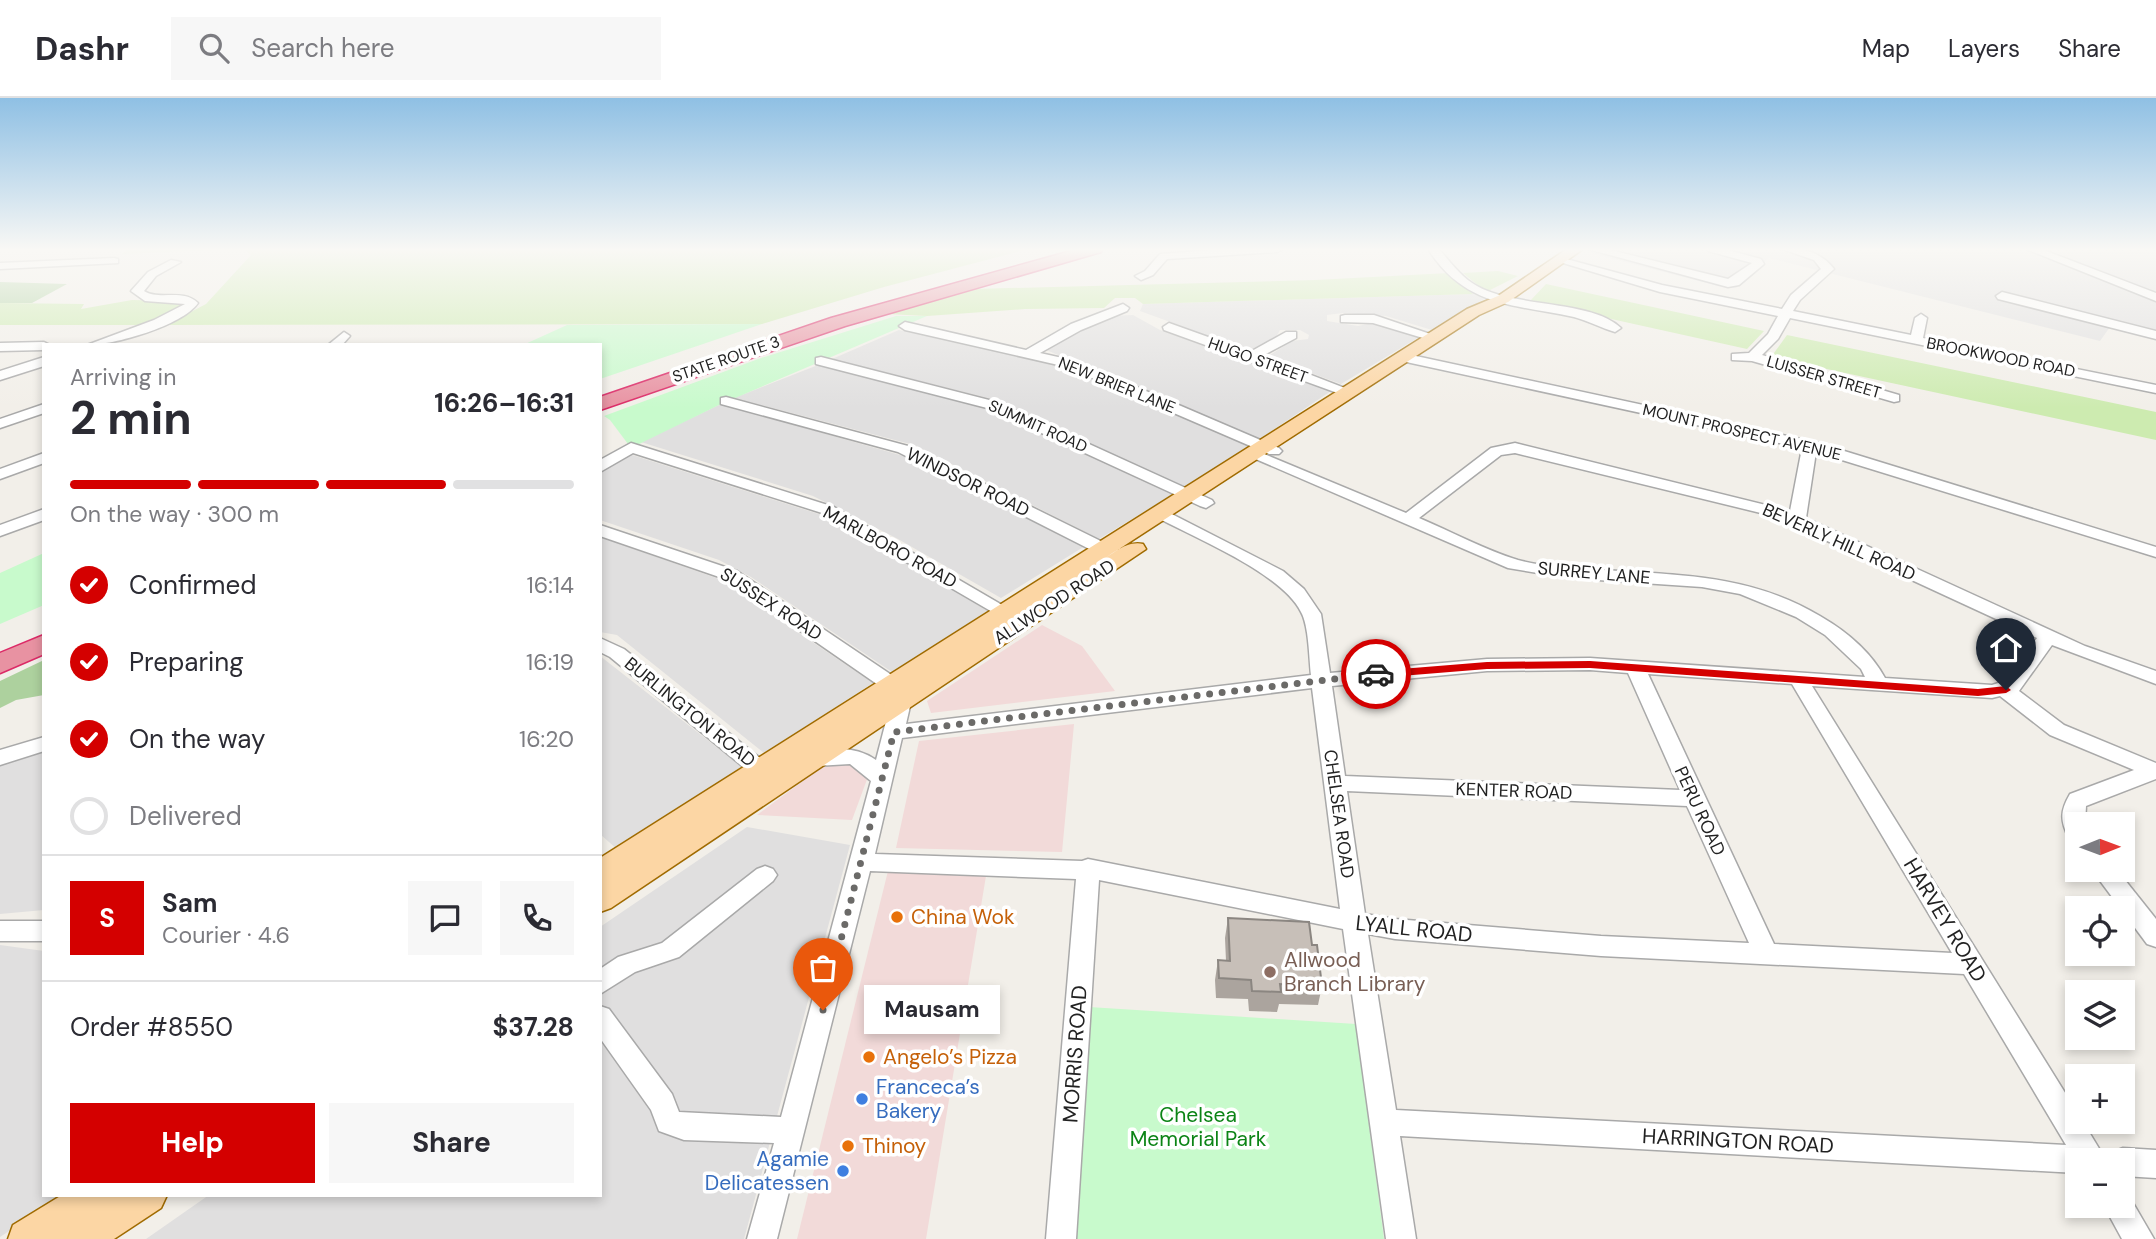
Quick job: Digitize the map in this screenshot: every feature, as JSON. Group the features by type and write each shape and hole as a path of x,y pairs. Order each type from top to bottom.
{"highway":[{"name":"STATE ROUTE 3","path":"602,388 867,302"},
{"name":"STATE ROUTE 3","path":"602,403 838,322 908,302"},
{"path":"0,642 42,623"},
{"path":"0,664 37,646"}],"main road":[{"name":"ALLWOOD ROAD","path":"602,893 609,870 770,776 1413,359 1433,337 1473,312 1496,302"},
{"name":"ALLWOOD ROAD","path":"1266,454 1348,392 1492,316 1501,302"},
{"name":"ALLWOOD ROAD","path":"770,776 816,759 896,693"},
{"path":"27,1239 94,1197"},
{"path":"80,1239 145,1197"}],"street":[{"path":"99,343 158,323 189,307 191,302"},
{"path":"1518,302 1597,320 1615,328"},
{"name":"BROOKWOOD ROAD","path":"1731,302 2156,389"},
{"path":"1753,357 1769,341 1793,302"},
{"path":"2027,302 2156,335"},
{"path":"1028,354 1076,327 1123,307"},
{"path":"1916,340 1921,318"},
{"path":"1345,320 1374,319 1433,337"},
{"name":"NEW BRIER LANE","path":"905,326 1071,364 1266,454"},
{"name":"HUGO STREET","path":"1168,327 1348,392"},
{"path":"1251,357 1291,335"},
{"path":"0,347 42,346"},
{"name":"LUISSER STREET","path":"1737,357 1753,357 1894,398"},
{"name":"MOUNT PROSPECT AVENUE","path":"1413,359 1810,445 2156,552"},
{"name":"SUMMIT ROAD","path":"821,361 992,405 1197,499"},
{"path":"0,376 42,362"},
{"name":"WINDSOR ROAD","path":"726,401 903,449 1113,554"},
{"path":"0,424 42,409"},
{"path":"1797,520 1810,445"},
{"name":"MARLBORO ROAD","path":"602,466 631,448 828,510 1014,617"},
{"name":"BEVERLY HILL ROAD","path":"1407,520 1496,452 1515,448 1779,512 2048,637 2156,678"},
{"name":"SURREY LANE","path":"1266,454 1407,520 1497,558 1529,568 1681,579 1744,589 1802,613 1832,631 1869,666 1880,686"},
{"path":"0,474 42,459"},
{"path":"0,531 42,515"},
{"name":"CHELSEA ROAD","path":"1168,517 1277,575 1298,593 1312,614 1401,1239"},
{"name":"SUSSEX ROAD","path":"602,531 731,575 896,693"},
{"path":"894,732 1320,680 1487,665 1590,664 1978,693 2006,690 2022,675 2048,637"},
{"name":"BURLINGTON ROAD","path":"602,644 617,653 770,776"},
{"name":"PERU ROAD","path":"1635,667 1766,954"},
{"name":"HARVEY ROAD","path":"1799,680 2084,1148"},
{"path":"2006,690 2057,730 2155,771"},
{"path":"762,1239 882,781 894,732 896,693"},
{"path":"0,758 42,745"},
{"path":"816,759 843,755 859,757 870,765 882,781"},
{"path":"2072,812 2078,800 2155,771"},
{"name":"KENTER ROAD","path":"1335,783 1694,798"},
{"name":"LYALL ROAD","path":"861,862 1088,868 1395,929 1587,945 1972,964"},
{"name":"MORRIS ROAD","path":"1061,1239 1088,868"},
{"path":"602,982 627,964 670,950 765,875"},
{"path":"2113,882 2156,937"},
{"path":"0,931 42,931"},
{"path":"602,1020 662,1103 669,1122 684,1127 790,1130"},
{"name":"HARRINGTON ROAD","path":"1384,1122 2065,1159"},
{"path":"2135,1163 2156,1164"},
{"path":"2126,1218 2139,1239"}],"shaded area":[{"path":"1479,302 1432,330 1386,316 1343,313 1327,315 1327,321 1358,326 1376,322 1421,336 1341,384 1267,357 1292,341 1308,339 1309,335 1300,330 1280,330 1276,337 1250,351 1140,311 1143,304"},
{"path":"1945,302 2156,302 2156,339 2110,327 2100,341"},
{"path":"1133,315 1160,330 1331,391 1258,440 1044,349 1108,316"},
{"path":"899,330 1062,366 1250,445 1185,487 996,400 832,359"},
{"path":"818,365 981,406 1175,493 1099,539 914,445 734,398"},
{"path":"721,404 907,457 1085,546 1001,598 898,539 813,496 641,442"},
{"path":"629,454 828,517 988,611 892,672 751,577 719,560 602,521 602,472"},
{"path":"602,538 719,579 873,683 764,753 617,635 602,632"},
{"path":"1042,625 1082,646 1115,691 931,713 927,701"},
{"path":"602,658 742,767 618,850 602,836"},
{"path":"1074,724 1062,852 896,848 919,741"},
{"path":"42,752 42,910 0,914 0,764"},
{"path":"851,762 869,774 852,820 757,815 827,763"},
{"path":"747,827 850,845 744,1239 146,1239 206,1197 602,1197 602,926"},
{"path":"888,871 986,876 926,1239 797,1239"},
{"path":"0,945 42,951 42,1197 60,1197 0,1237"}],"green space":[{"path":"119,302 184,302 179,311 143,325 0,325 0,303 84,304 81,309"},
{"path":"834,302 762,324 166,325 206,304"},
{"path":"928,302 1110,302 1104,308 1025,309 927,316 887,314"},
{"path":"1141,302 1201,302 1143,304"},
{"path":"1536,302 1631,302 1764,331 1747,349"},
{"path":"896,316 927,316 721,404 631,448 604,416 761,358"},
{"path":"762,324 602,378 602,343 527,343 567,325"},
{"path":"1787,335 2156,412 2156,440 1771,357"},
{"path":"42,554 42,606 0,624 0,573"},
{"path":"42,661 42,695 16,700 0,708 0,681"},
{"name":"Chelsea Memorial Park","path":"1089,1007 1356,1024 1384,1239 1076,1239"}],"building":[{"name":"Allwood Branch Library","path":"1228,918 1309,922 1312,945 1317,945 1322,986 1280,984 1281,992 1252,991 1251,980 1219,978 1218,960 1230,961"}],"way so far":[{"path":"823,1010 894,732 1376,674"}],"place":[{"name":"China Wok","path":"897,917"},
{"name":"Allwood Branch Library","path":"1270,972"},
{"name":"Mausam","path":"823,1010"},
{"name":"Angelo’s Pizza","path":"869,1057"},
{"name":"Franceca’s Bakery","path":"862,1099"},
{"name":"Thinoy","path":"848,1146"},
{"name":"Agamie Delicatessen","path":"843,1171"}],"route":[{"path":"1376,674 1487,665 1590,664 1978,693 2006,690"}]}
